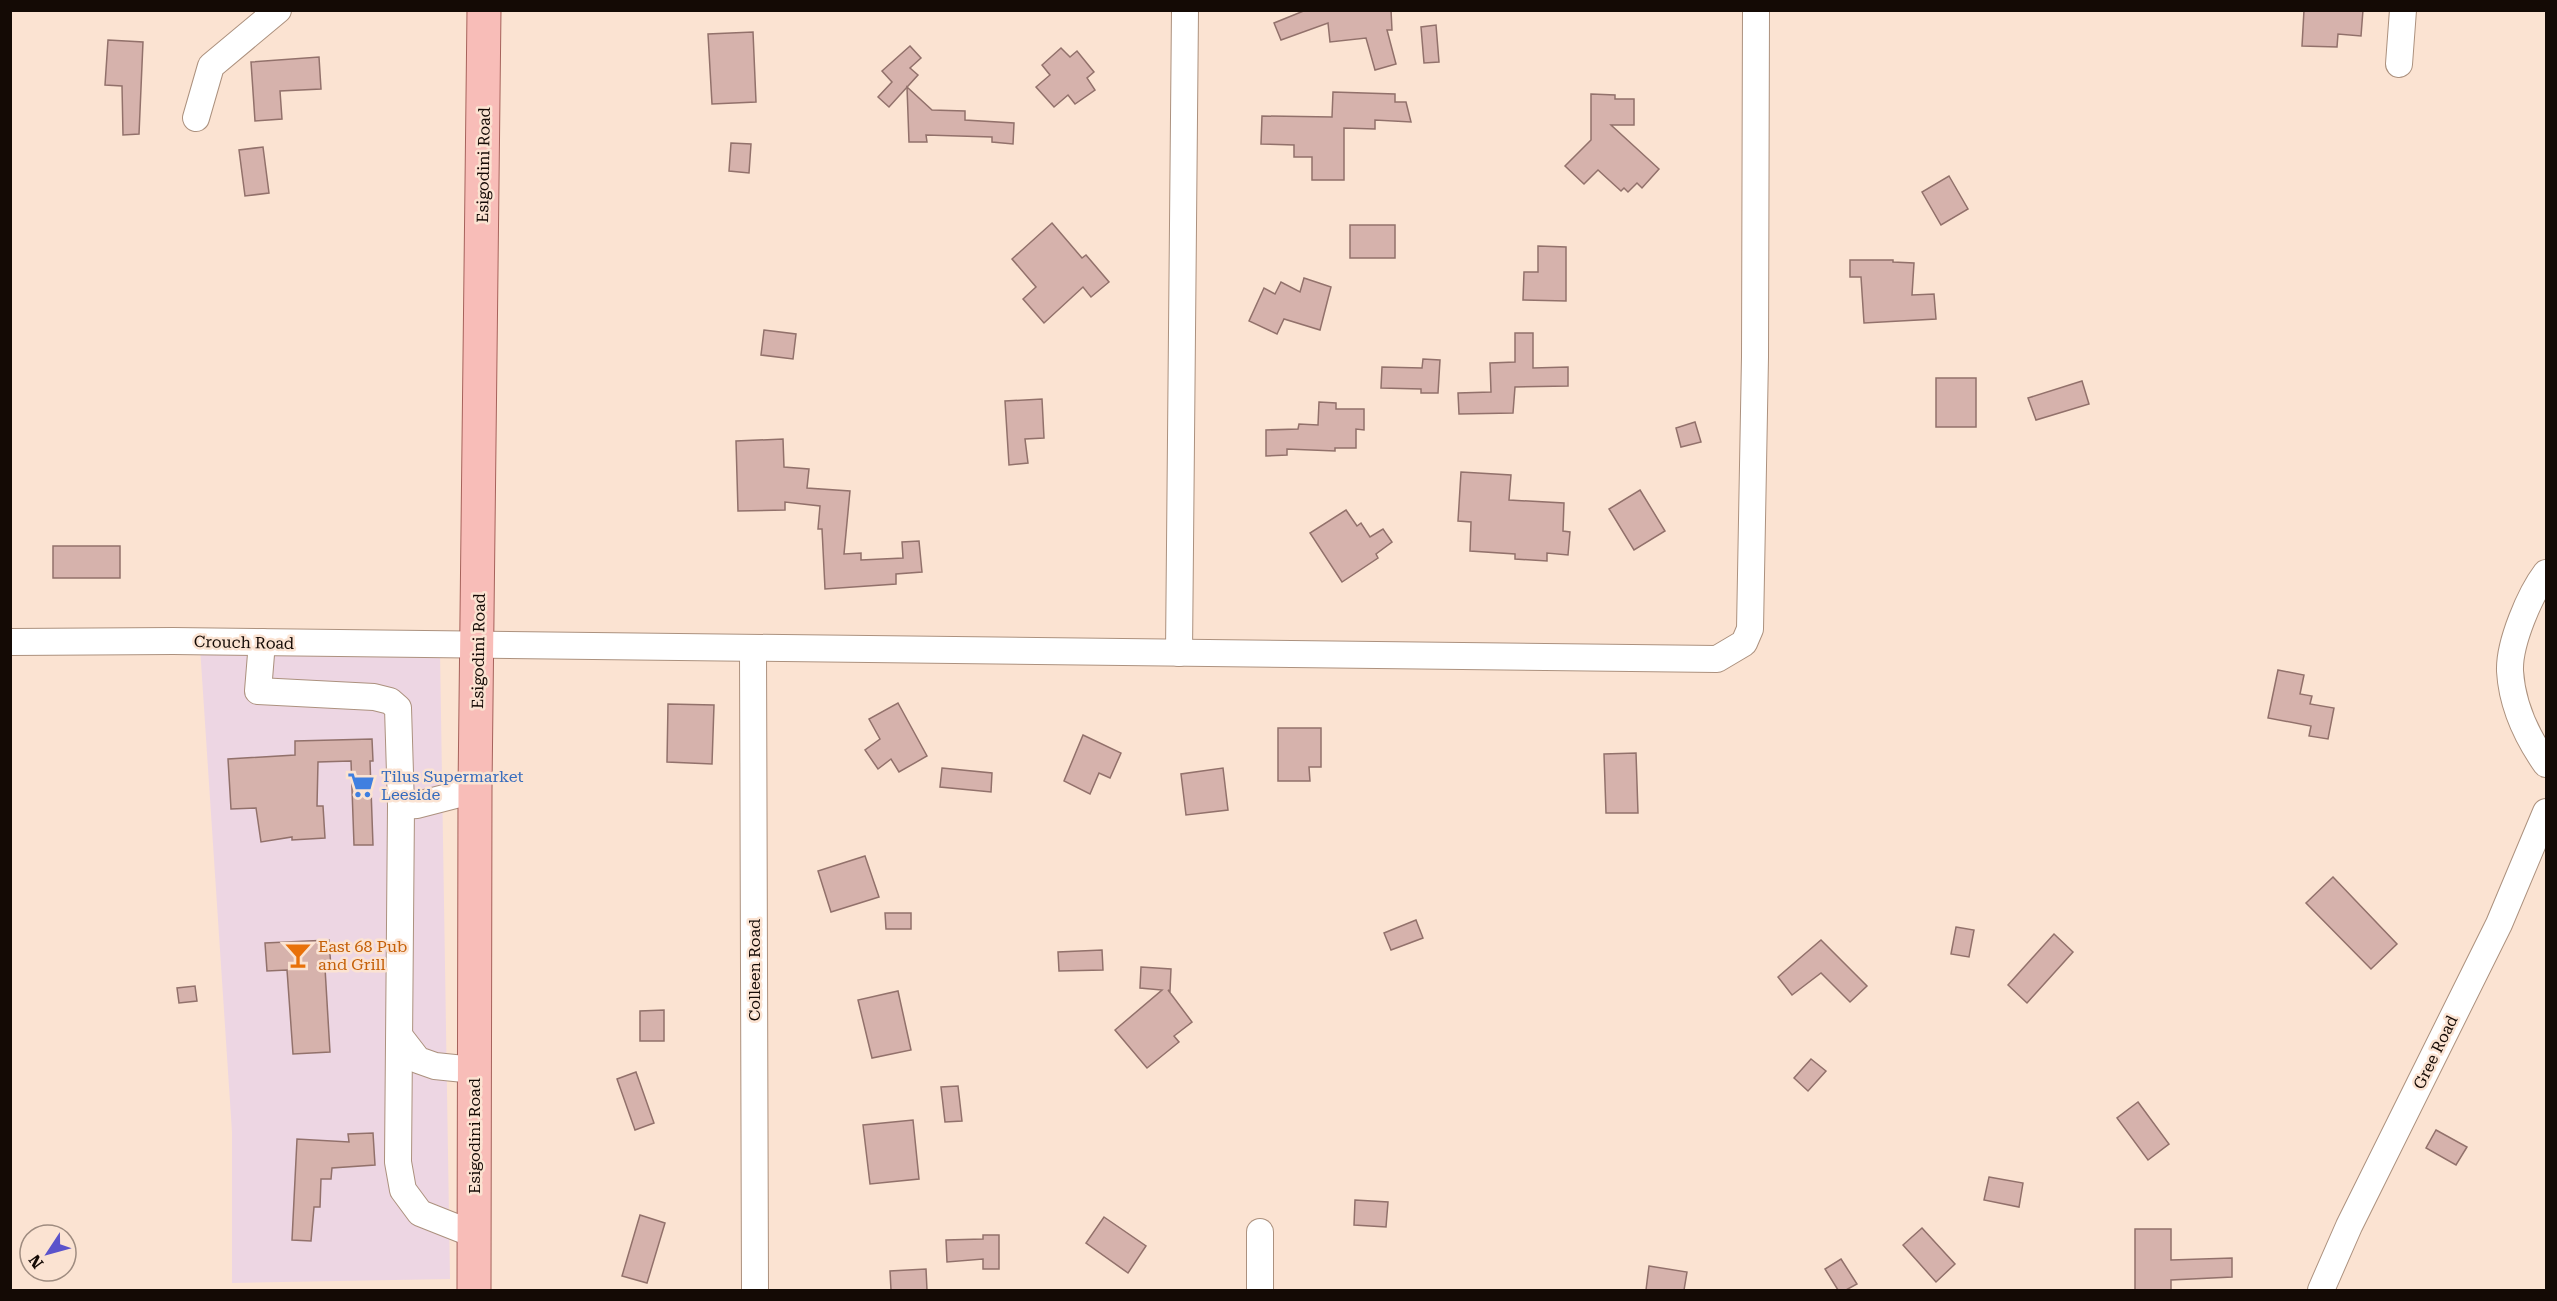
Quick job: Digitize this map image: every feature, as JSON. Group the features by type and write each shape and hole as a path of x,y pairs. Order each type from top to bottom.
{"main road":[{"name":"Esigodini Road","path":"474,1290 476,790 484,10"}],"street":[{"path":"196,118 211,66 278,10"},
{"path":"1179,653 1185,10"},
{"name":"Crouch Road","path":"10,642 262,642 1717,659 1744,643 1750,629 1753,520 1756,10"},
{"path":"2399,64 2403,10"},
{"path":"2547,573 2537,585 2520,621 2510,669 2519,717 2547,764"},
{"path":"262,642 258,691 374,697 390,701 398,708 401,806 401,1038 398,1162 403,1190 420,1213 473,1234"},
{"name":"Colleen Road","path":"753,649 755,1290"},
{"path":"401,806 417,805 476,790"},
{"name":"Gree Road","path":"2321,1290 2349,1226 2499,924 2547,812"},
{"path":"401,1038 418,1060 435,1066 474,1070"},
{"path":"1260,1232 1260,1290"}],"shaded area":[{"path":"200,647 440,652 450,1279 232,1283 232,1132"}],"building":[{"path":"1306,10 1391,10 1392,30 1387,30 1396,64 1375,70 1366,38 1330,42 1328,23 1281,40 1274,23"},
{"path":"2304,10 2363,10 2361,36 2338,34 2337,47 2302,46"},
{"path":"1436,25 1439,62 1424,63 1421,27"},
{"path":"753,32 756,102 712,104 708,34"},
{"path":"108,40 143,42 139,134 123,135 122,86 105,85"},
{"path":"910,46 921,58 910,68 918,75 889,107 878,97 892,82 882,71"},
{"path":"1061,48 1070,57 1077,51 1094,72 1087,78 1095,90 1075,104 1068,95 1054,107 1036,87 1050,75 1042,65"},
{"path":"319,57 321,89 280,91 282,119 255,121 251,62"},
{"path":"907,87 932,110 965,111 965,120 1014,123 1013,144 992,142 992,137 926,135 927,142 909,142"},
{"path":"1333,92 1395,94 1395,102 1406,102 1411,122 1375,120 1375,129 1344,128 1344,180 1312,180 1312,157 1294,157 1294,145 1261,144 1262,116 1332,117"},
{"path":"1591,94 1615,95 1615,99 1634,99 1634,125 1611,125 1659,169 1642,188 1637,183 1628,192 1624,188 1621,191 1598,170 1584,184 1565,166 1591,140"},
{"path":"731,143 751,144 749,173 729,171"},
{"path":"263,147 269,193 245,196 239,150"},
{"path":"1949,176 1968,209 1941,225 1922,192"},
{"path":"1052,223 1082,258 1086,255 1109,282 1091,297 1083,287 1044,323 1023,299 1036,287 1012,259"},
{"path":"1350,225 1395,225 1395,258 1350,258"},
{"path":"1538,246 1566,247 1566,301 1523,300 1524,272 1538,272"},
{"path":"1850,260 1893,260 1893,262 1914,263 1912,295 1934,294 1936,319 1864,323 1861,277 1850,277"},
{"path":"1304,278 1331,287 1320,330 1284,319 1277,334 1249,321 1264,288 1275,294 1281,282 1300,292"},
{"path":"764,330 796,334 793,359 761,355"},
{"path":"1515,333 1533,333 1533,368 1568,367 1568,386 1515,387 1513,413 1459,414 1458,393 1491,392 1490,363 1515,362"},
{"path":"1423,359 1440,360 1438,393 1421,393 1421,389 1381,388 1382,367 1422,368"},
{"path":"1936,378 1976,378 1976,427 1936,427"},
{"path":"2082,381 2089,404 2036,420 2028,398"},
{"path":"1042,399 1044,438 1025,439 1028,463 1009,465 1005,401"},
{"path":"1319,402 1336,403 1336,409 1364,409 1364,430 1356,429 1356,448 1335,448 1335,451 1287,449 1287,455 1266,456 1266,430 1298,429 1299,424 1318,425"},
{"path":"1695,422 1701,442 1681,447 1676,428"},
{"path":"783,439 784,467 809,469 807,488 850,491 844,554 861,553 861,560 903,558 902,542 919,541 922,572 896,574 896,584 825,589 822,529 818,529 820,506 785,502 785,510 738,511 736,441"},
{"path":"1461,472 1511,475 1509,500 1564,503 1563,531 1570,532 1568,555 1547,553 1547,561 1515,559 1515,554 1470,551 1471,522 1458,521"},
{"path":"1640,490 1665,531 1634,550 1609,509"},
{"path":"1346,510 1357,526 1361,523 1370,537 1383,529 1392,542 1376,554 1378,558 1342,582 1310,533"},
{"path":"53,546 120,546 120,578 53,578"},
{"path":"2278,670 2304,675 2300,694 2312,696 2310,704 2334,708 2328,739 2309,736 2311,726 2268,718"},
{"path":"898,703 927,756 899,772 891,759 878,769 865,750 880,739 869,719"},
{"path":"668,704 714,705 712,764 667,762"},
{"path":"1278,728 1321,728 1321,767 1309,767 1310,781 1278,781"},
{"path":"1083,735 1121,753 1110,778 1099,773 1090,794 1064,781"},
{"path":"372,739 373,761 370,761 373,845 354,845 351,761 318,762 317,806 323,806 325,838 292,840 292,837 261,842 256,808 231,809 228,759 295,755 295,741"},
{"path":"1636,753 1638,813 1606,813 1604,754"},
{"path":"942,768 992,773 991,792 940,787"},
{"path":"1223,768 1228,810 1186,815 1181,774"},
{"path":"865,856 879,897 831,912 818,871"},
{"path":"2333,877 2397,944 2371,969 2306,903"},
{"path":"885,913 911,913 911,929 886,929"},
{"path":"1416,920 1423,938 1391,950 1384,933"},
{"path":"1956,927 1974,930 1969,957 1951,954"},
{"path":"2054,934 2073,952 2027,1003 2008,985"},
{"path":"329,940 331,968 325,968 330,1052 293,1054 287,970 267,971 265,943"},
{"path":"1821,940 1867,986 1850,1002 1821,973 1792,995 1778,977"},
{"path":"1102,950 1103,970 1059,971 1058,952"},
{"path":"1141,967 1171,969 1170,991 1168,990 1192,1022 1174,1036 1179,1042 1147,1068 1115,1030 1162,990 1140,988"},
{"path":"195,986 197,1001 179,1003 177,988"},
{"path":"898,991 911,1050 872,1058 858,1000"},
{"path":"664,1010 664,1041 640,1041 640,1011"},
{"path":"1811,1059 1826,1071 1808,1091 1794,1078"},
{"path":"636,1072 654,1123 635,1130 617,1079"},
{"path":"958,1086 962,1121 945,1122 941,1087"},
{"path":"2138,1102 2169,1144 2148,1160 2117,1118"},
{"path":"913,1120 919,1179 870,1184 863,1125"},
{"path":"2436,1130 2467,1147 2456,1165 2426,1148"},
{"path":"373,1133 375,1165 332,1168 331,1179 321,1179 320,1207 314,1207 311,1241 292,1240 297,1139 349,1142 348,1134"},
{"path":"1989,1177 2023,1183 2019,1207 1984,1200"},
{"path":"1355,1200 1388,1202 1386,1227 1354,1225"},
{"path":"640,1215 665,1223 647,1283 622,1276"},
{"path":"1104,1217 1146,1246 1128,1273 1086,1243"},
{"path":"1922,1228 1955,1264 1936,1282 1903,1245"},
{"path":"2135,1229 2171,1229 2171,1260 2232,1258 2232,1277 2171,1280 2171,1290 2135,1290"},
{"path":"983,1235 999,1235 999,1269 983,1269 983,1259 947,1262 946,1240 983,1239"},
{"path":"1841,1259 1857,1284 1846,1290 1838,1290 1825,1269"},
{"path":"1649,1266 1687,1272 1684,1290 1646,1290"},
{"path":"926,1269 927,1290 891,1290 890,1271"}],"place":[{"name":"Tilus Supermarket Leeside","path":"361,785"},
{"name":"East 68 Pub and Grill","path":"298,955"}]}
